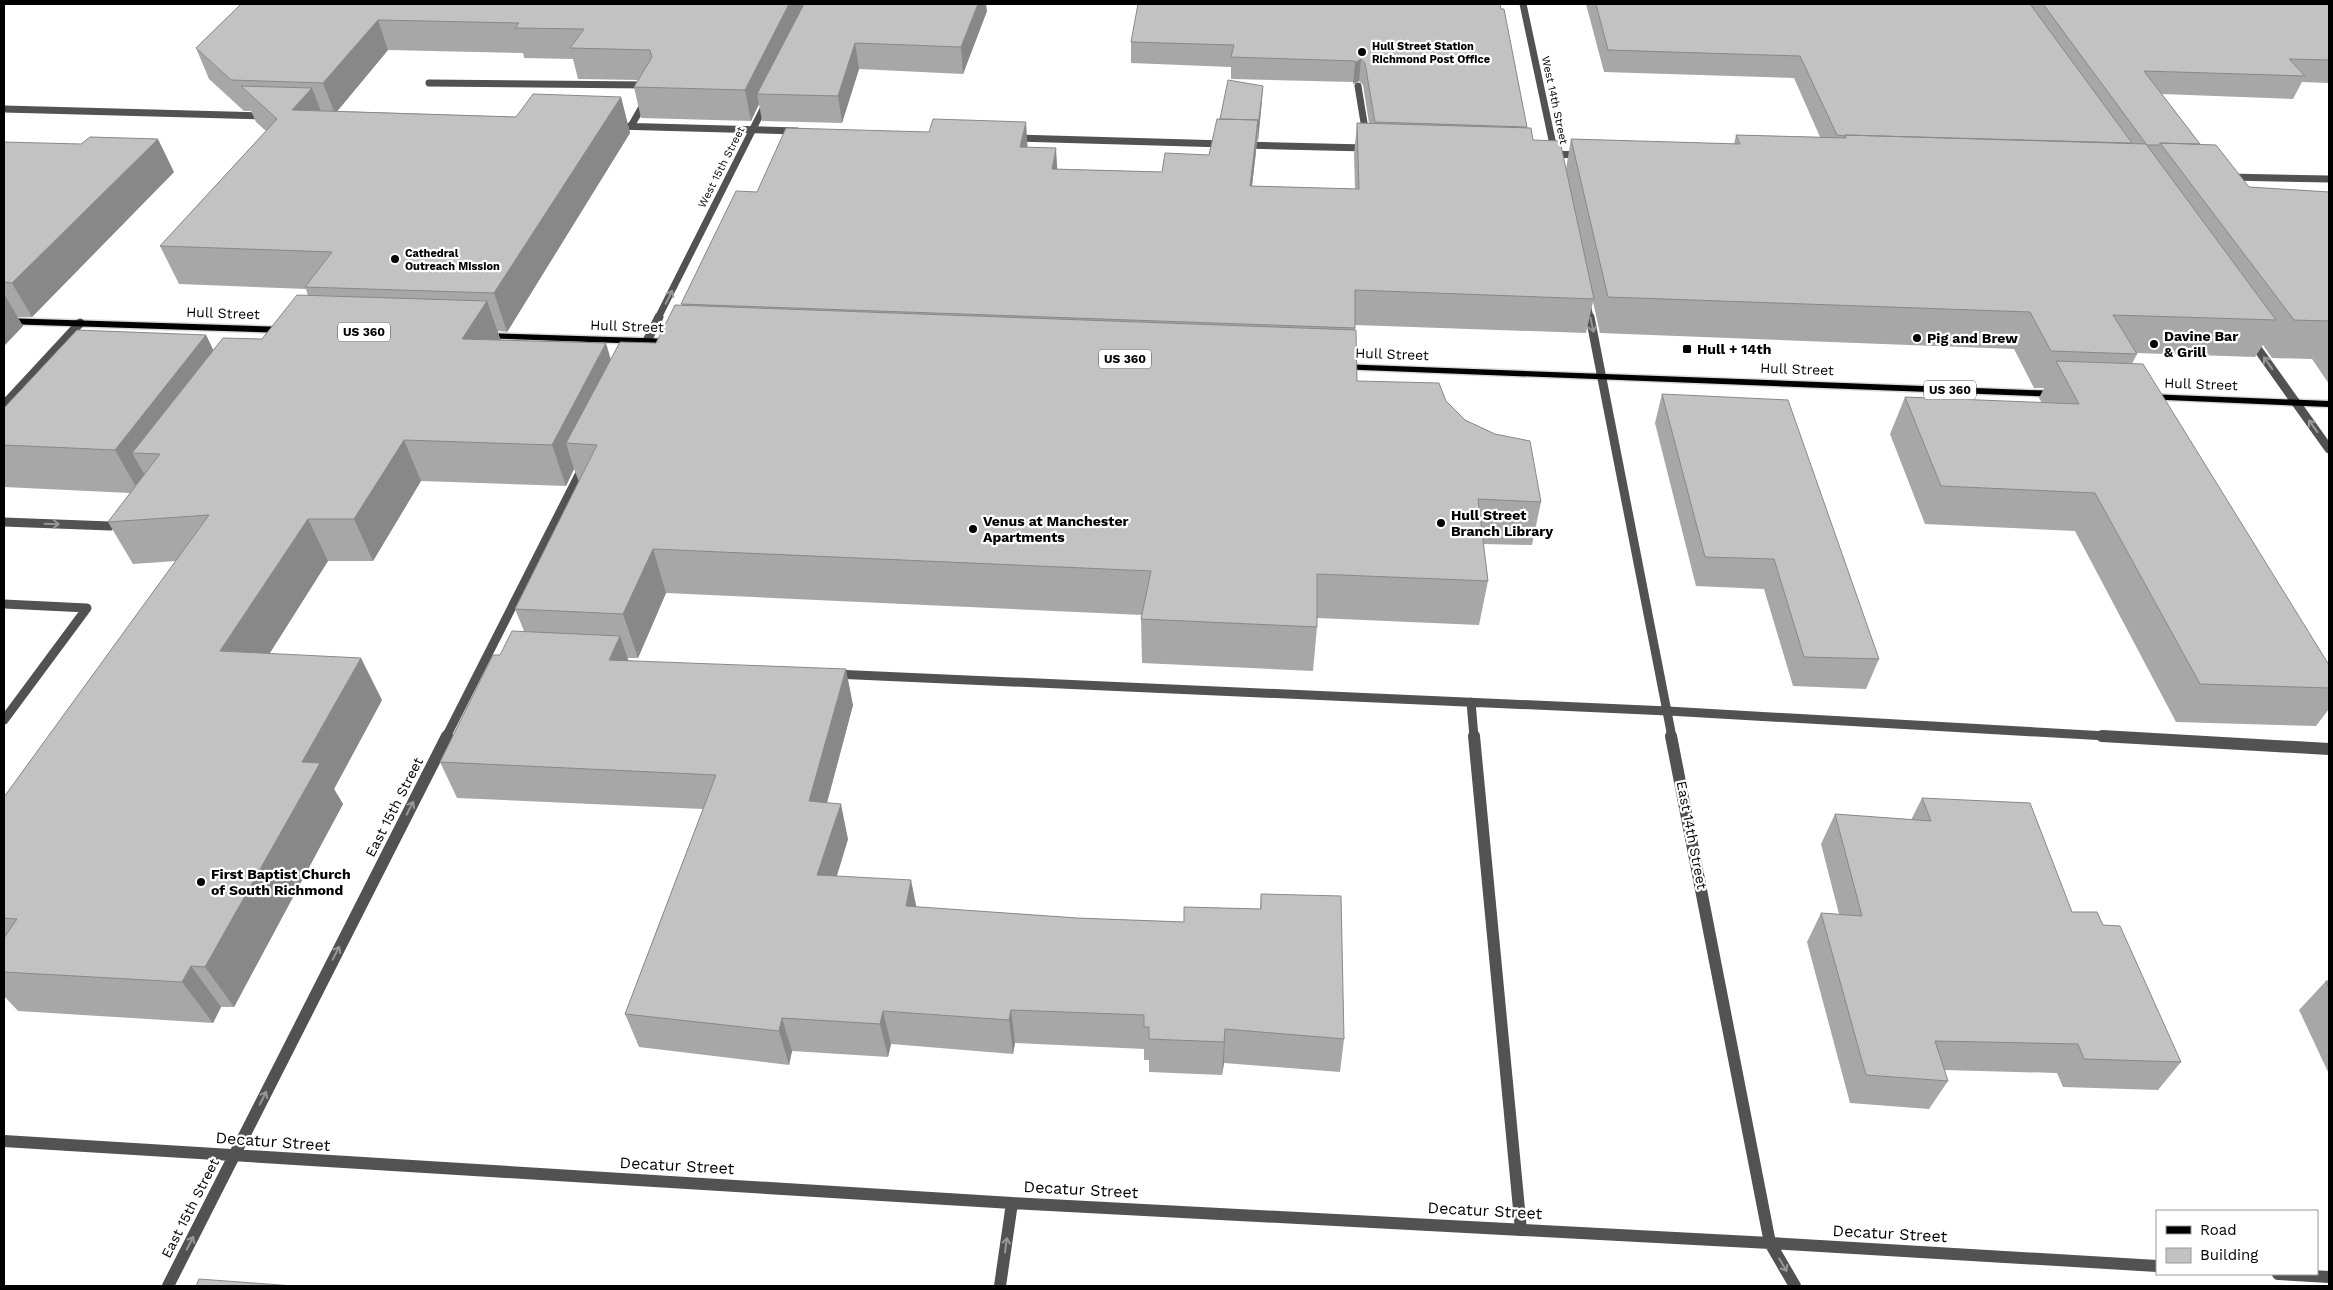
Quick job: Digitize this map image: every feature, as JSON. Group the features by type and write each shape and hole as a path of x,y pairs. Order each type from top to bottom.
{"main road":[{"name":"Hull Street","path":"4,320 270,333 292,330"},
{"name":"Hull Street","path":"470,336 687,342"},
{"name":"Hull Street","path":"1324,367 2068,394"},
{"name":"Hull Street","path":"2138,397 2329,404"}],"street":[{"name":"West 14th Street","path":"1523,4 1557,164"},
{"path":"429,83 654,85 632,126"},
{"path":"1358,86 1368,148"},
{"name":"West 15th Street","path":"647,341 769,96"},
{"path":"4,109 273,116"},
{"path":"612,126 802,131"},
{"path":"1001,137 1229,144"},
{"path":"1239,144 1378,149"},
{"path":"1545,154 1595,156"},
{"path":"2222,177 2329,179"},
{"path":"1584,290 1603,377"},
{"path":"4,405 80,323"},
{"path":"2250,337 2329,449"},
{"path":"638,359 647,341"},
{"name":"East 14th Street","path":"1603,377 1770,1243 1795,1286"},
{"name":"East 15th Street","path":"168,1286 233,1156 491,658 589,456"},
{"path":"4,522 110,526 133,514"},
{"path":"4,604 87,608 4,720"},
{"path":"824,673 1668,711 2329,749"},
{"path":"1470,702 1521,1230"},
{"name":"Decatur Street","path":"4,1141 1012,1203 1770,1243 2156,1266"},
{"path":"1000,1286 1012,1203"},
{"path":"2295,1275 2329,1277"}],"building":[{"path":"241,4 789,4 745,90 634,87 652,57 650,50 570,48 584,29 515,28 519,23 378,20 323,83 231,80 196,48"},
{"path":"804,4 978,4 961,47 855,43 838,96 757,94"},
{"path":"1138,4 1500,4 1501,9 1504,9 1527,127 1375,122 1365,63 1361,59 1355,63 1355,61 1231,57 1234,45 1131,42"},
{"path":"1596,4 2030,4 2132,143 1837,135 1800,56 1608,50"},
{"path":"2043,4 2329,4 2329,60 2289,59 2305,76 2144,71 2200,144 2160,143 2159,145 2147,145"},
{"path":"1228,80 1263,86 1258,127 1258,120 1220,119"},
{"path":"241,86 312,88 292,110 516,117 533,94 621,97 494,293 305,287 332,252 160,246 277,119"},
{"path":"933,119 1026,122 1020,147 1056,148 1052,169 1162,172 1165,153 1209,155 1217,119 1258,120 1250,186 1359,189 1357,123 1531,128 1533,140 1560,141 1594,299 1355,290 1355,328 681,304 736,191 757,192 786,128 929,132"},
{"path":"1736,135 1846,138 1845,135 2146,144 2276,320 2113,315 2137,354 2051,351 2030,312 1608,297 1571,139 1740,144"},
{"path":"90,137 158,139 12,283 4,282 4,142 81,144"},
{"path":"2160,143 2216,145 2249,187 2329,192 2329,321 2294,320"},
{"path":"297,295 487,301 462,339 606,343 552,445 404,440 354,519 308,519 220,651 361,658 302,762 320,763 205,967 191,966 182,982 4,972 4,938 17,919 4,918 4,797 209,515 108,522 160,454 132,453 223,338 262,339"},
{"path":"675,305 1356,330 1357,381 1439,383 1446,401 1465,420 1495,434 1530,441 1541,502 1478,499 1488,581 1317,574 1317,627 1141,619 1151,571 653,549 623,614 515,609 597,445 566,443 620,342 656,343"},
{"path":"77,330 206,335 115,450 4,445 4,408"},
{"path":"2056,361 2143,364 2329,665 2329,688 2200,684 2095,493 1941,486 1905,397 2079,404"},
{"path":"1662,394 1788,400 1879,659 1804,657 1774,559 1705,557"},
{"path":"512,631 620,636 609,660 846,669 809,801 841,804 817,875 911,880 906,906 1077,918 1184,922 1184,907 1261,909 1261,894 1341,896 1344,1039 1225,1029 1224,1042 1149,1039 1149,1027 1144,1027 1144,1015 1011,1010 1009,1020 883,1011 880,1024 782,1018 779,1031 625,1014 716,775 440,762 493,655 500,655"},
{"path":"1922,798 2030,803 2072,912 2097,912 2103,925 2120,926 2181,1062 2084,1059 2078,1044 1935,1041 1948,1081 1866,1075 1821,913 1862,916 1835,814 1931,821"},
{"path":"199,1279 294,1286 196,1286"}],"place":[{"name":"Hull Street Station Richmond Post Office","path":"1362,52"},
{"name":"Cathedral Outreach Mission","path":"395,259"},
{"name":"Pig and Brew","path":"1917,338"},
{"name":"Davine Bar & Grill","path":"2154,344"},
{"name":"Hull + 14th","path":"1687,349"},
{"name":"Hull Street Branch Library","path":"1441,523"},
{"name":"Venus at Manchester Apartments","path":"973,529"},
{"name":"First Baptist Church of South Richmond","path":"201,882"}]}
